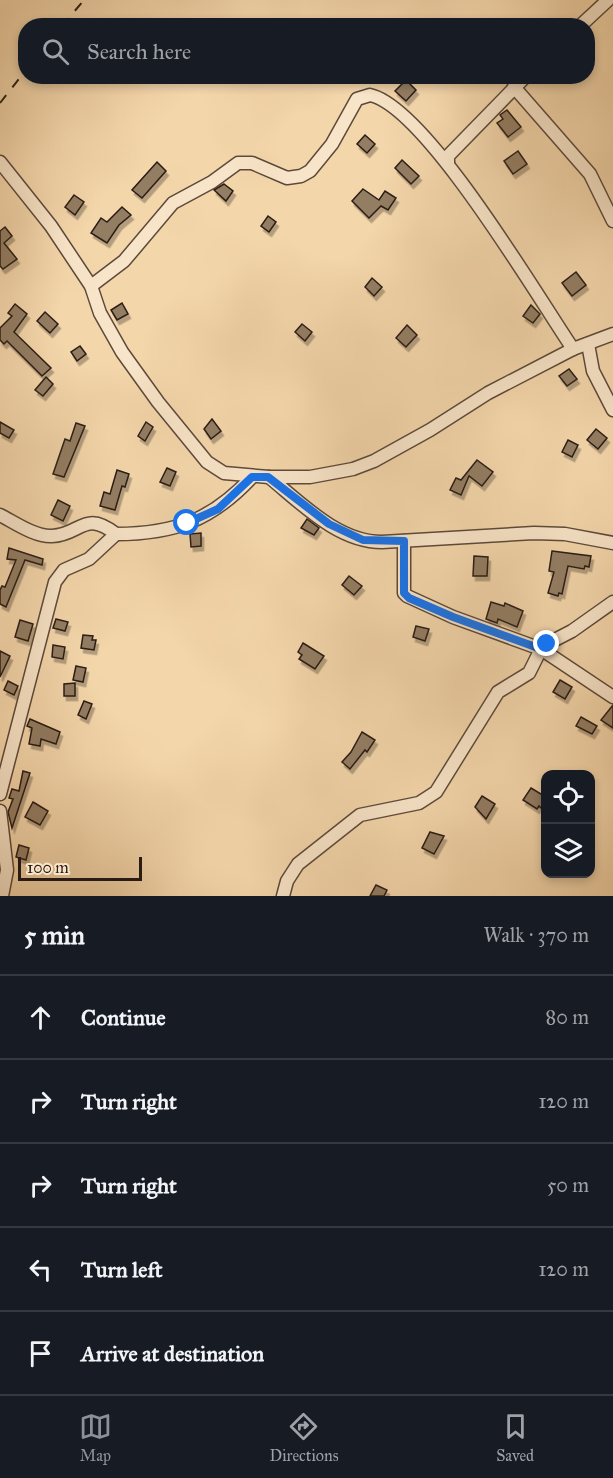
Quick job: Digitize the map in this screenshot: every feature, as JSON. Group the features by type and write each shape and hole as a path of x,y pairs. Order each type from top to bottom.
{"street":[{"path":"589,18 608,0"},
{"path":"448,163 448,156 517,84"},
{"path":"514,87 590,174 613,221"},
{"path":"91,286 124,261 173,203 212,182 238,163 252,163 287,178 301,176 310,171 332,144 354,104 361,96 376,96 397,109 448,163 573,349"},
{"path":"0,162 51,226 91,286 100,313 122,352 158,402 207,462 224,473 252,477 335,474 374,461 488,393 573,349 613,334"},
{"path":"588,344 593,371 613,410"},
{"path":"0,515 38,533 52,536 94,522 104,525 116,534 164,532 218,509 252,477"},
{"path":"268,477 315,514 353,536 373,542 534,532 565,534 613,543"},
{"path":"0,794 55,582 64,570 90,559 116,534"},
{"path":"404,541 404,593 407,596 453,617 541,649 613,697"},
{"path":"283,896 287,881 298,864 360,815 419,802 436,792 491,700 504,686 521,680 529,673 541,649 613,602"},
{"path":"0,812 4,869 2,896"}],"building":[{"path":"402,84 410,84 416,90 406,101 395,91"},
{"path":"507,110 521,127 508,137 497,123 503,119 500,115"},
{"path":"365,135 375,144 367,153 357,144"},
{"path":"518,151 527,164 513,174 504,161"},
{"path":"402,160 419,176 411,184 395,168"},
{"path":"157,162 166,171 142,198 132,190"},
{"path":"224,184 233,191 226,201 214,190"},
{"path":"363,189 379,200 385,191 396,198 388,210 381,206 369,218 352,201"},
{"path":"74,195 84,202 75,215 65,207"},
{"path":"122,207 131,215 119,225 107,243 91,233 101,218 107,222"},
{"path":"268,216 276,222 269,232 261,226"},
{"path":"5,227 12,236 4,243 17,259 3,269 0,266 0,231"},
{"path":"576,272 586,285 572,296 562,283"},
{"path":"372,278 382,287 374,296 365,287"},
{"path":"122,303 128,314 117,320 111,310"},
{"path":"15,304 27,314 14,332 51,368 42,376 7,341 4,344 0,340 0,328 12,316 8,313"},
{"path":"531,305 540,314 533,323 523,316"},
{"path":"45,312 58,324 50,333 37,321"},
{"path":"302,324 312,332 305,341 295,332"},
{"path":"407,325 417,335 406,347 396,338"},
{"path":"80,346 86,354 77,361 71,352"},
{"path":"569,369 577,379 567,386 559,376"},
{"path":"46,377 53,384 43,396 35,390"},
{"path":"212,419 221,431 211,439 204,429"},
{"path":"0,422 14,430 9,438 0,433"},
{"path":"146,422 153,427 145,441 138,436"},
{"path":"76,423 85,426 64,477 53,474 65,439 70,441"},
{"path":"596,429 607,438 598,449 587,440"},
{"path":"568,440 578,445 572,457 562,452"},
{"path":"477,460 493,472 482,486 469,476 461,495 450,490 456,478 461,480"},
{"path":"167,468 176,472 170,486 160,482"},
{"path":"117,470 129,474 125,487 122,486 115,510 100,506 104,492 110,494"},
{"path":"58,500 70,506 63,521 51,515"},
{"path":"307,519 319,528 314,535 301,528"},
{"path":"201,533 201,546 191,547 190,534"},
{"path":"9,548 43,559 42,565 25,560 6,607 0,604 0,590 2,586 5,587 16,560 7,559"},
{"path":"552,551 591,556 589,567 585,566 584,569 568,566 562,594 559,593 558,596 548,593 554,572 549,571"},
{"path":"474,556 488,557 487,576 473,576"},
{"path":"349,576 362,586 354,595 342,585"},
{"path":"491,602 504,606 505,603 523,611 517,627 498,619 497,623 486,619"},
{"path":"56,619 68,622 65,631 53,628"},
{"path":"20,620 33,624 28,641 15,637"},
{"path":"416,626 429,629 425,641 413,637"},
{"path":"83,635 93,636 92,640 96,640 94,650 81,648"},
{"path":"303,643 324,656 315,669 299,659 302,655 298,652"},
{"path":"53,645 65,647 63,659 52,657"},
{"path":"0,651 10,656 0,677"},
{"path":"76,666 86,668 83,682 73,680"},
{"path":"560,680 572,687 565,699 553,692"},
{"path":"8,681 18,686 14,695 4,690"},
{"path":"75,683 75,696 64,696 64,684"},
{"path":"84,701 92,704 86,719 78,715"},
{"path":"613,705 613,728 601,720"},
{"path":"581,717 597,726 592,734 576,726"},
{"path":"30,719 60,732 56,744 41,739 40,746 29,744 32,728 27,726"},
{"path":"362,732 375,740 350,769 342,762 351,752"},
{"path":"23,771 30,773 12,828 8,812 13,799 9,798 12,789 19,791"},
{"path":"531,788 541,794 541,808 539,806 537,809 523,800"},
{"path":"482,796 495,804 486,819 475,807"},
{"path":"33,802 48,811 40,825 25,817"},
{"path":"430,832 444,836 434,854 422,848"},
{"path":"19,845 29,848 26,860 16,857"},
{"path":"376,885 387,890 384,896 370,896"}],"railway":[{"path":"69,18 84,0"},
{"path":"0,103 18,80"}],"route":[{"path":"187,523 218,509 252,477 268,477 329,524 353,536 373,542 404,541 404,593 409,598 453,617 541,649 547,644"}]}
